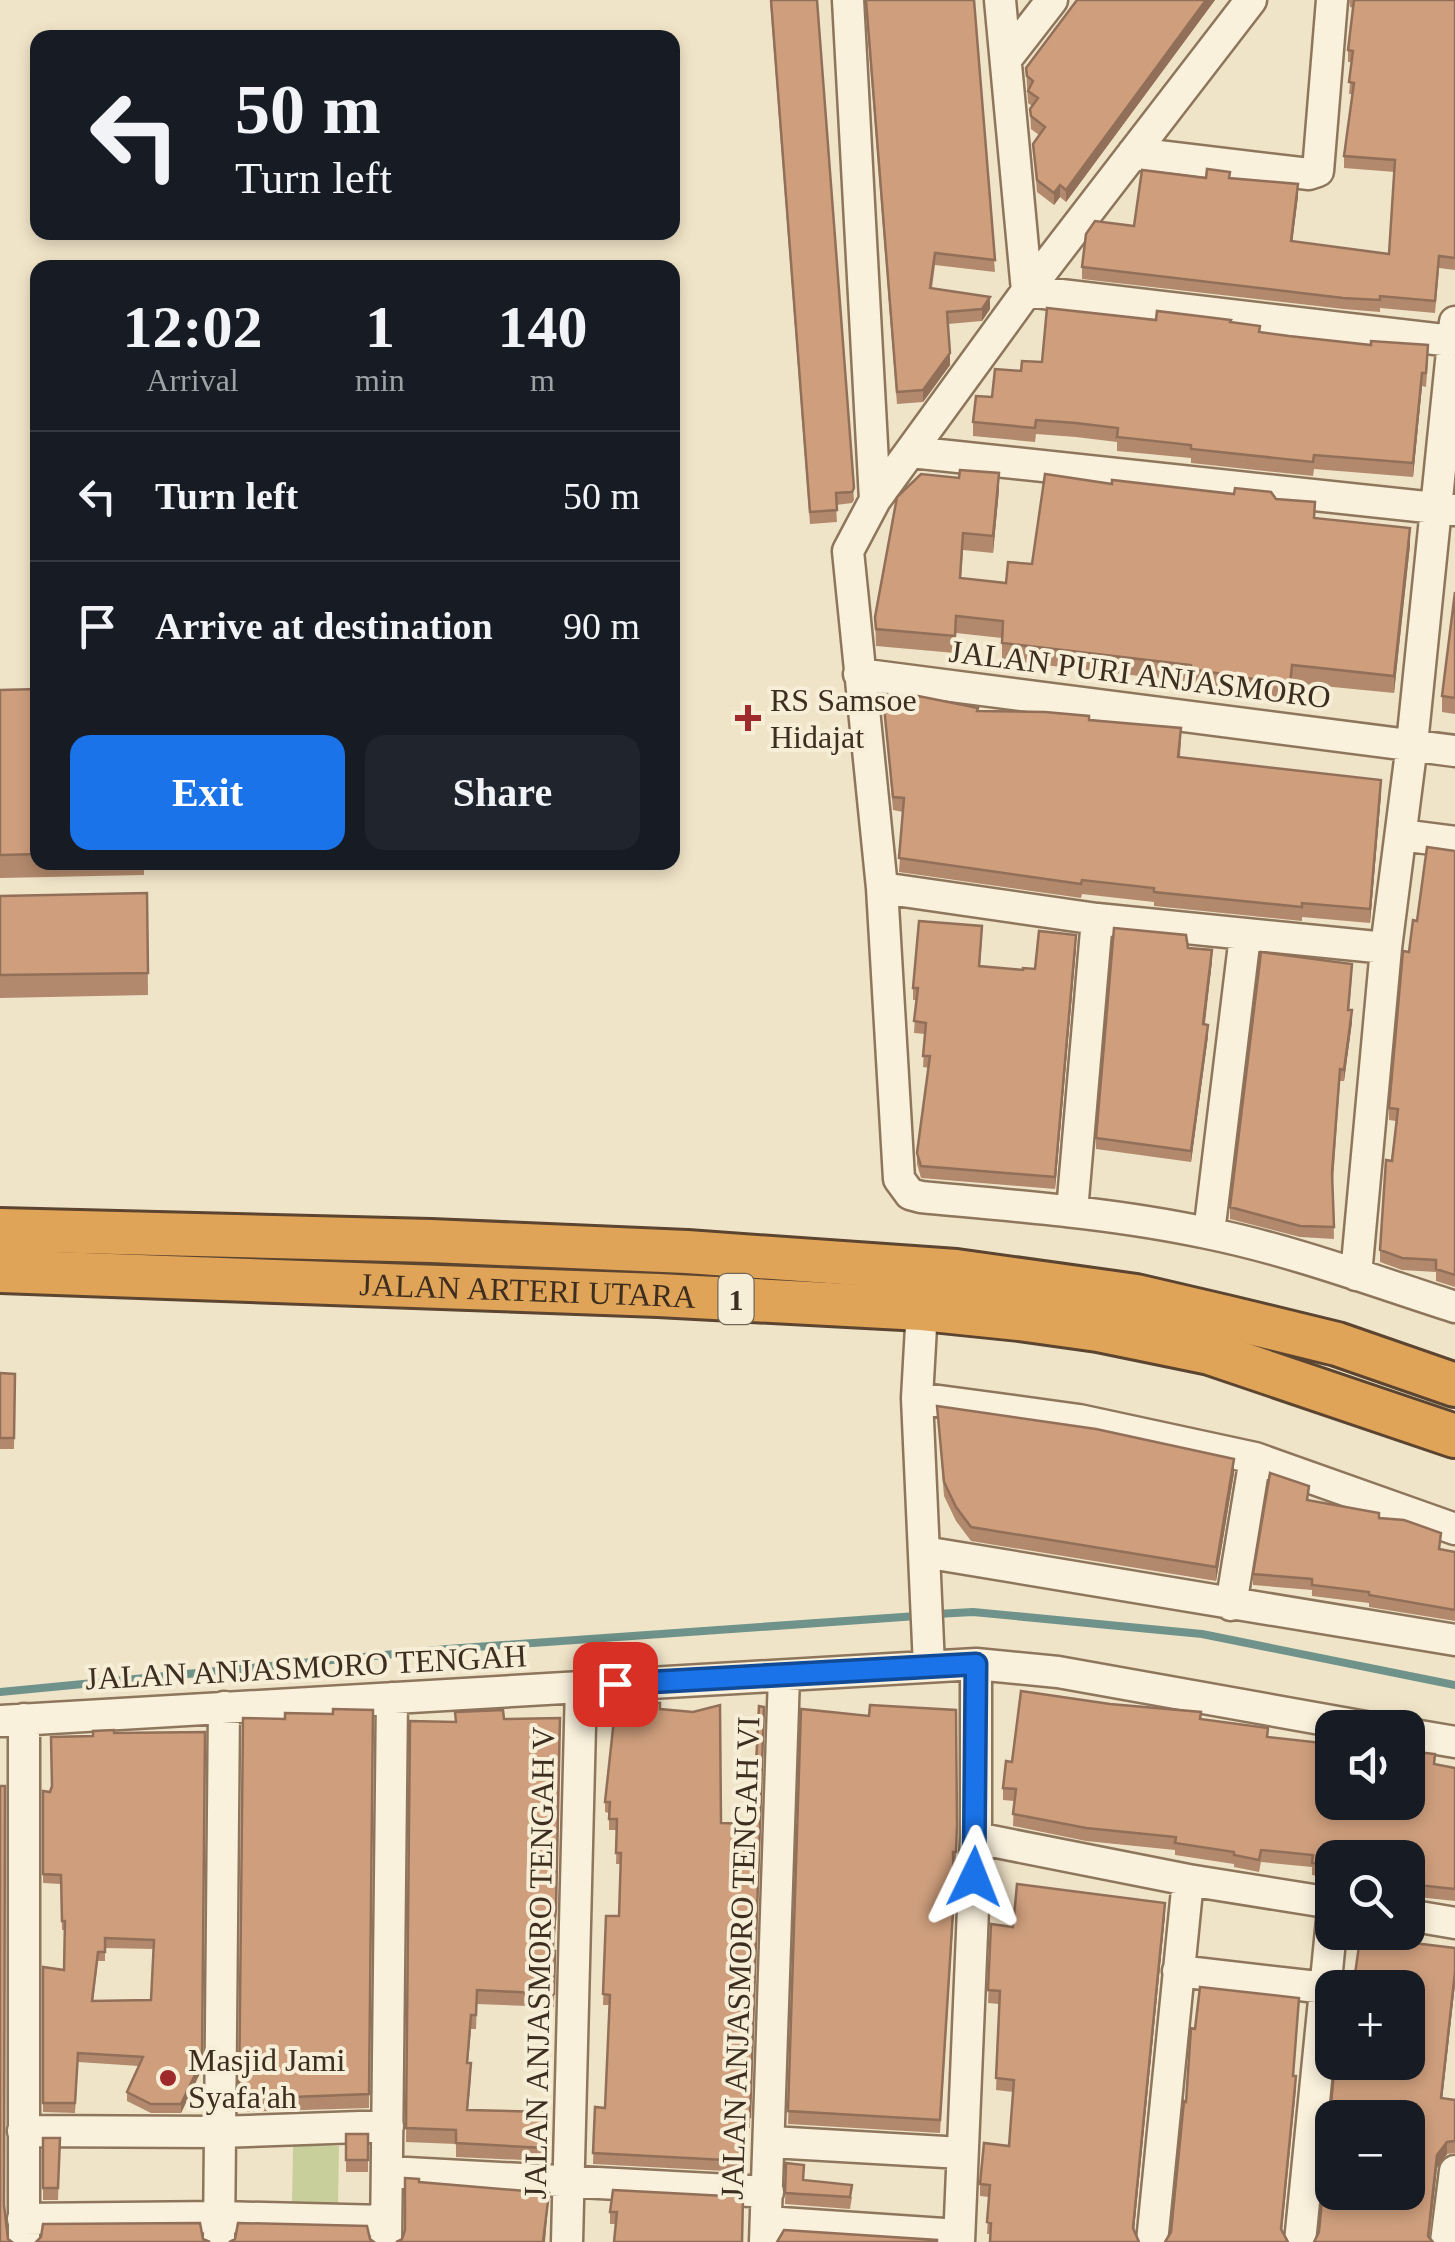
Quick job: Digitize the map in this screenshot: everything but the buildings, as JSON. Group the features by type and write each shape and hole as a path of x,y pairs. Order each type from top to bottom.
{"highway":[{"name":"JALAN ARTERI UTARA","path":"8,1230 431,1241 956,1271 1172,1304 1337,1344 1455,1385"},
{"name":"JALAN ARTERI UTARA","path":"0,1271 658,1295 922,1309 1098,1330 1210,1353 1455,1436"}],"street":[{"path":"848,0 875,500"},
{"path":"1000,0 1027,290"},
{"path":"1007,58 1052,0"},
{"path":"1250,0 1027,290 875,500 848,551 882,888 899,1179 910,1194 921,1196 1072,1211 1209,1233 1455,1307"},
{"path":"1133,153 1310,174 1318,171 1332,0"},
{"path":"1027,290 1454,332 1444,508 1386,948 1356,1275"},
{"path":"912,452 1444,508"},
{"name":"JALAN PURI ANJASMORO","path":"859,674 1455,751"},
{"path":"1400,835 1455,842"},
{"path":"882,888 1097,919 1386,948"},
{"path":"1072,1211 1097,919"},
{"path":"1209,1233 1244,936"},
{"path":"922,1309 916,1398 929,1654"},
{"path":"916,1398 1079,1420 1255,1458 1455,1528"},
{"path":"1231,1605 1255,1458"},
{"path":"924,1562 1455,1640"},
{"name":"JALAN ANJASMORO TENGAH","path":"12,1720 784,1676 929,1654 976,1664 1058,1672 1315,1718"},
{"path":"388,2172 568,2181 767,2218 959,2239 976,1838 976,1664"},
{"name":"JALAN ANJASMORO TENGAH VI","path":"767,2218 784,1676"},
{"name":"JALAN ANJASMORO TENGAH V","path":"567,2242 582,1686"},
{"path":"12,1720 24,2131 12,2166 23,2230 386,2232 392,1698"},
{"path":"219,2230 224,1707"},
{"path":"1425,1737 1455,1742"},
{"path":"976,1838 1188,1880 1315,1899"},
{"path":"1152,2242 1188,1880"},
{"path":"1425,1918 1455,1923"},
{"path":"1178,1972 1315,1987"},
{"path":"1300,2242 1317,2080"},
{"path":"24,2131 218,2132 388,2126"},
{"path":"771,2142 962,2153"},
{"path":"1446,2242 1455,2171"}],"green space":[{"path":"293,2145 339,2146 338,2207 292,2206"}],"waterway":[{"path":"936,1614 973,1612 1202,1634 1455,1685"},
{"path":"0,1692 447,1649 917,1616"}],"place":[{"name":"RS Samsoe Hidajat","path":"748,718"},
{"name":"Masjid Jami Syafa'ah","path":"168,2078"}],"route":[{"path":"615,1684 976,1664 974,1877"}]}
